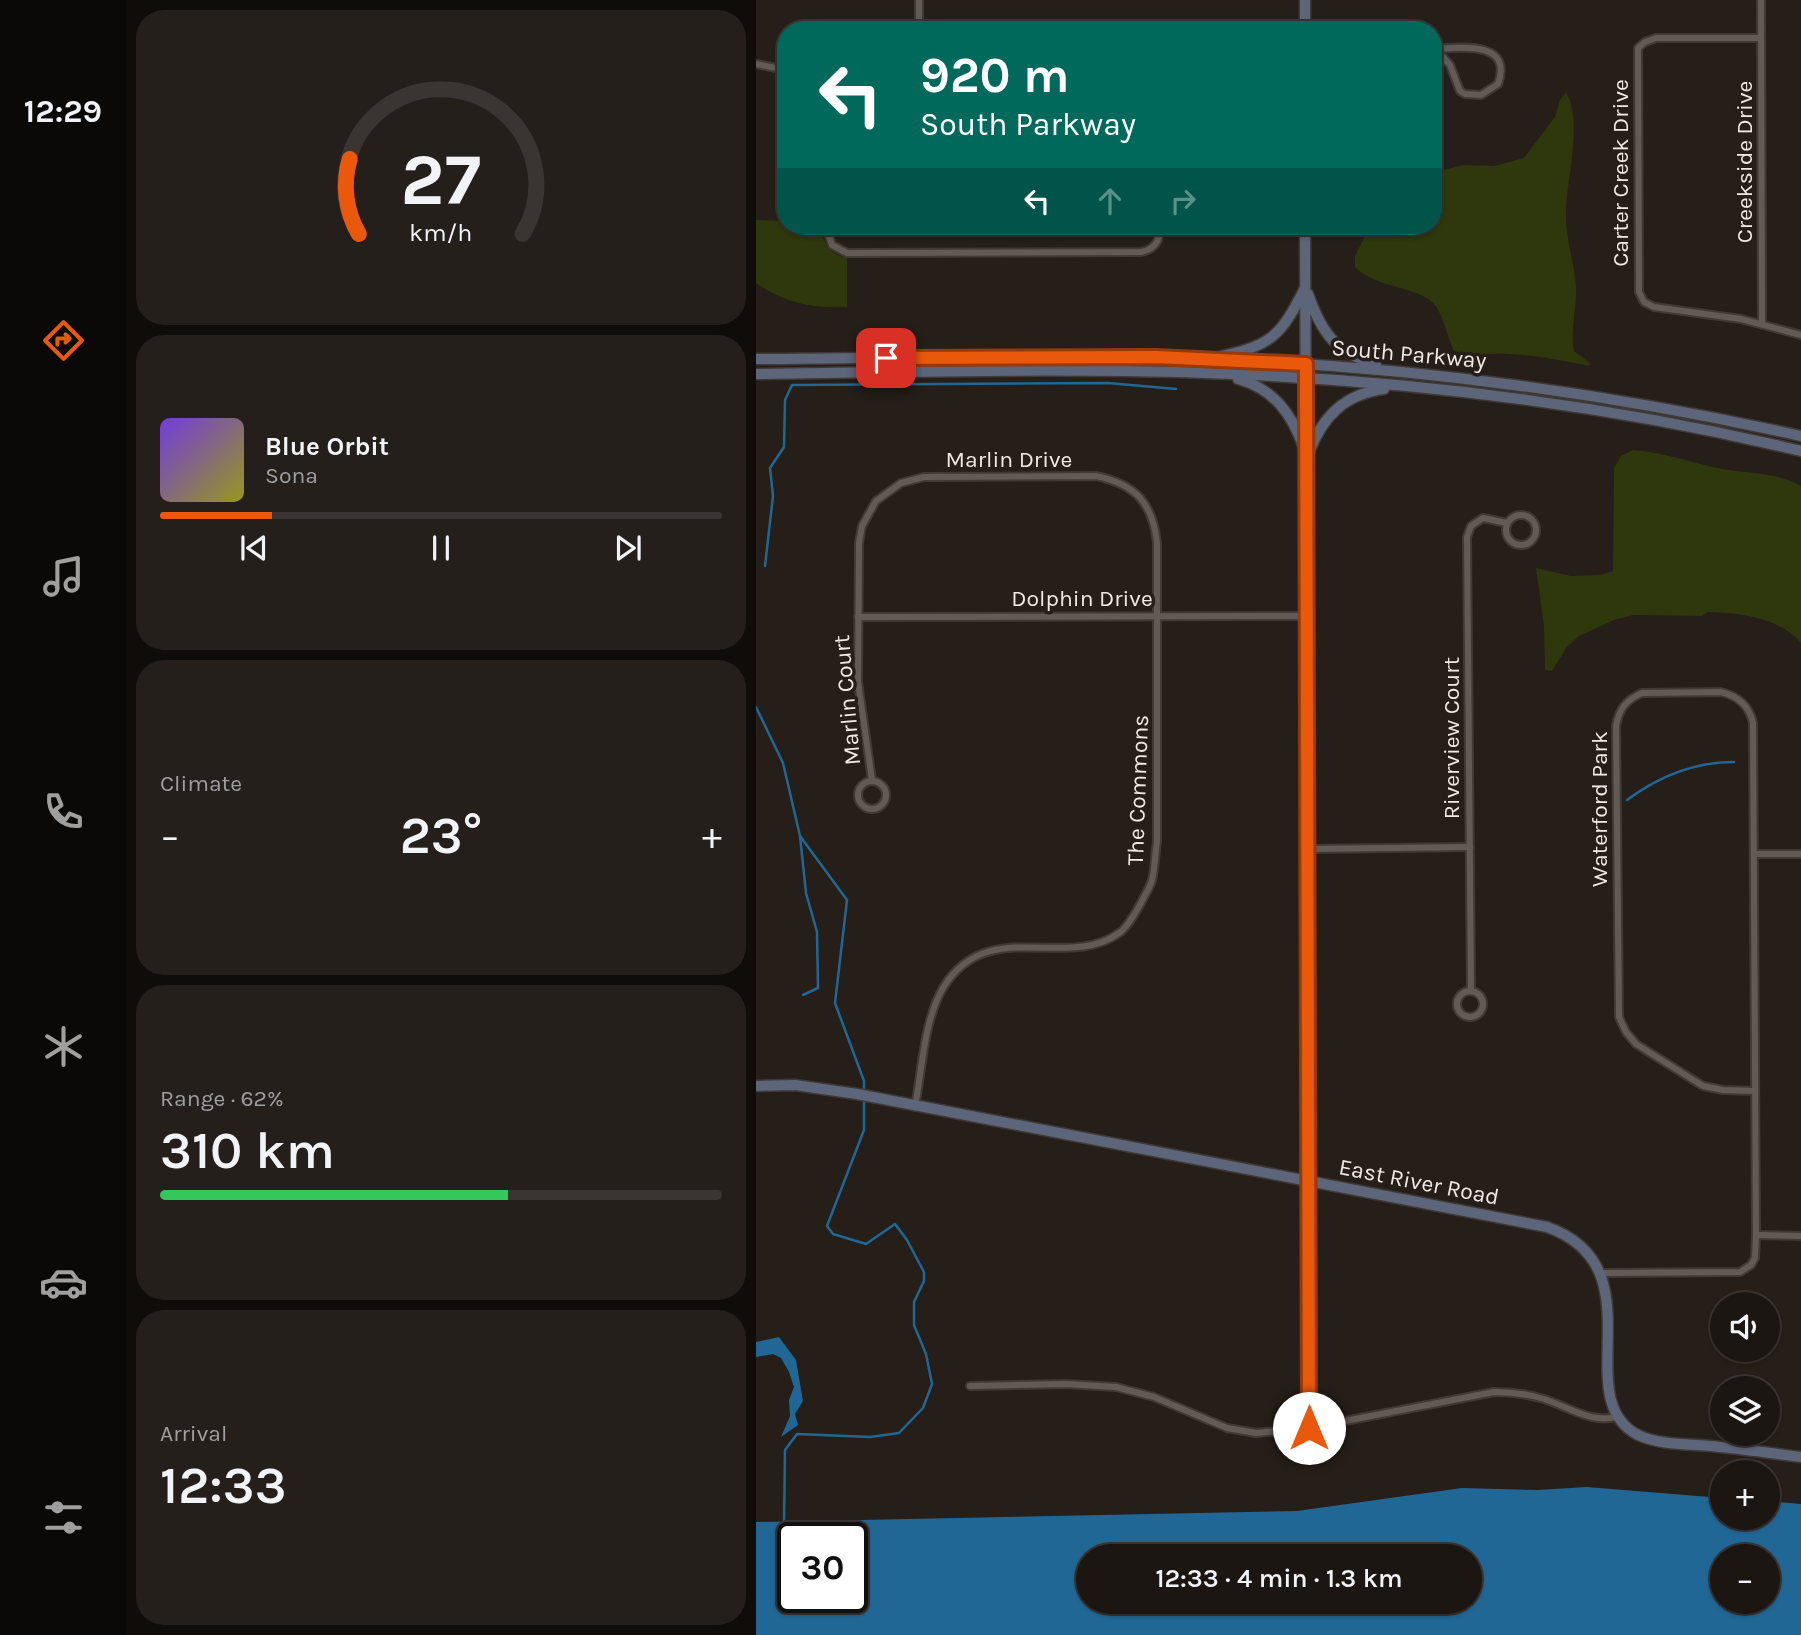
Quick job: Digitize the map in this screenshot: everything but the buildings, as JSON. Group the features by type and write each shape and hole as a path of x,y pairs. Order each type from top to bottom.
{"main road":[{"path":"1305,0 1305,21"},
{"path":"1305,235 1309,1181"},
{"path":"1210,359 1257,346 1270,339 1286,324 1306,287"},
{"path":"1306,287 1315,314 1331,340 1351,355 1389,371"},
{"name":"South Parkway","path":"756,359 1210,359 1306,364 1465,378 1594,395 1801,436"},
{"path":"1206,373 1247,382 1277,400 1291,417 1307,459"},
{"name":"South Parkway","path":"756,374 1206,373 1306,379 1489,396 1684,426 1801,451"},
{"path":"1307,459 1322,425 1340,405 1361,394 1401,386"},
{"name":"East River Road","path":"756,1086 794,1085 857,1094 1547,1227 1577,1242 1601,1273 1606,1295 1609,1387 1619,1416"},
{"path":"1619,1416 1631,1430 1656,1440 1801,1457"}],"street":[{"path":"919,0 919,21"},
{"name":"Creekside Drive","path":"1761,0 1762,324"},
{"name":"Carter Creek Drive","path":"1761,38 1652,39 1638,48 1637,71 1640,295 1644,302 1654,307 1762,324"},
{"path":"1442,49 1484,49 1497,59 1500,73 1498,84 1481,95 1460,91 1450,65 1442,56"},
{"path":"756,64 777,68"},
{"path":"829,235 837,249 847,253 860,253 1142,252 1157,243 1158,235"},
{"path":"1762,324 1801,335"},
{"name":"Marlin Drive","path":"858,617 859,543 862,526 876,501 891,488 912,479 1096,476 1128,487 1145,504 1156,528 1158,616"},
{"name":"Riverview Court","path":"1517,516 1527,517 1534,524 1535,536 1525,545 1513,543 1506,536 1507,523 1517,516"},
{"name":"Riverview Court","path":"1471,990 1467,537 1471,526 1483,518 1507,523"},
{"name":"The Commons","path":"915,1107 932,1012 944,985 961,968 973,958 997,949 1084,946 1119,933 1135,913 1152,881 1157,842 1158,616"},
{"name":"Dolphin Drive","path":"858,617 1306,616"},
{"name":"Marlin Court","path":"858,617 858,681 872,780"},
{"name":"Waterford Park","path":"1601,1273 1740,1272 1754,1261 1756,1235 1753,723 1743,702 1731,694 1648,691 1633,696 1626,702 1618,715 1616,726 1619,1017 1636,1044 1703,1086 1755,1091"},
{"name":"Marlin Court","path":"872,780 881,783 887,793 884,804 871,809 860,803 858,793 862,784 872,780"},
{"path":"1307,849 1470,847"},
{"path":"1754,854 1801,854"},
{"name":"Riverview Court","path":"1471,990 1478,993 1483,1002 1481,1011 1470,1017 1462,1014 1457,1005 1460,996 1471,990"},
{"path":"1309,1181 1309,1428"},
{"path":"1756,1235 1801,1236"},
{"path":"970,1386 1066,1384 1116,1387 1154,1397 1227,1428 1273,1433 1494,1392 1511,1392 1544,1399 1599,1419 1619,1416"}],"green space":[{"path":"1566,92 1571,104 1574,133 1566,211 1576,286 1573,343 1574,351 1590,363 1589,366 1549,358 1454,351 1435,305 1419,294 1374,280 1364,274 1355,267 1355,256 1366,235 1442,235 1442,171 1463,165 1494,166 1524,158 1555,117 1560,100"},
{"path":"756,220 777,221 777,235 822,235 831,251 847,258 847,307 799,303 756,283"},
{"path":"1633,450 1717,468 1770,475 1801,486 1801,643 1792,634 1770,622 1745,615 1707,612 1702,616 1633,615 1614,620 1579,636 1567,647 1552,671 1545,670 1544,626 1536,568 1571,576 1600,575 1613,571 1614,468 1621,456"}],"water":[{"path":"779,1337 796,1360 803,1401 795,1414 798,1425 781,1437 790,1416 789,1400 794,1387 781,1358 773,1354 756,1357 756,1342"},
{"path":"1587,1487 1710,1497 1710,1530 1780,1530 1780,1502 1801,1504 1801,1635 756,1635 756,1522 1297,1511 1462,1488 1538,1490"}],"waterway":[{"path":"765,566 773,496 770,468 784,447 785,400 792,385 1108,383 1176,389"},
{"path":"756,707 783,763 800,836 806,893 817,932 818,988 803,995"},
{"path":"1627,800 1651,784 1678,772 1705,765 1734,762"},
{"path":"800,836 847,900 835,1003 864,1081 864,1092"},
{"path":"784,1522 785,1450 797,1434 870,1437 899,1433 923,1408 932,1384 926,1354 914,1325 914,1302 924,1281 924,1272 907,1240 895,1224 866,1244 833,1234 827,1226 864,1130 864,1098"}],"route":[{"path":"886,358 1156,357 1306,364 1309,1428"}]}
